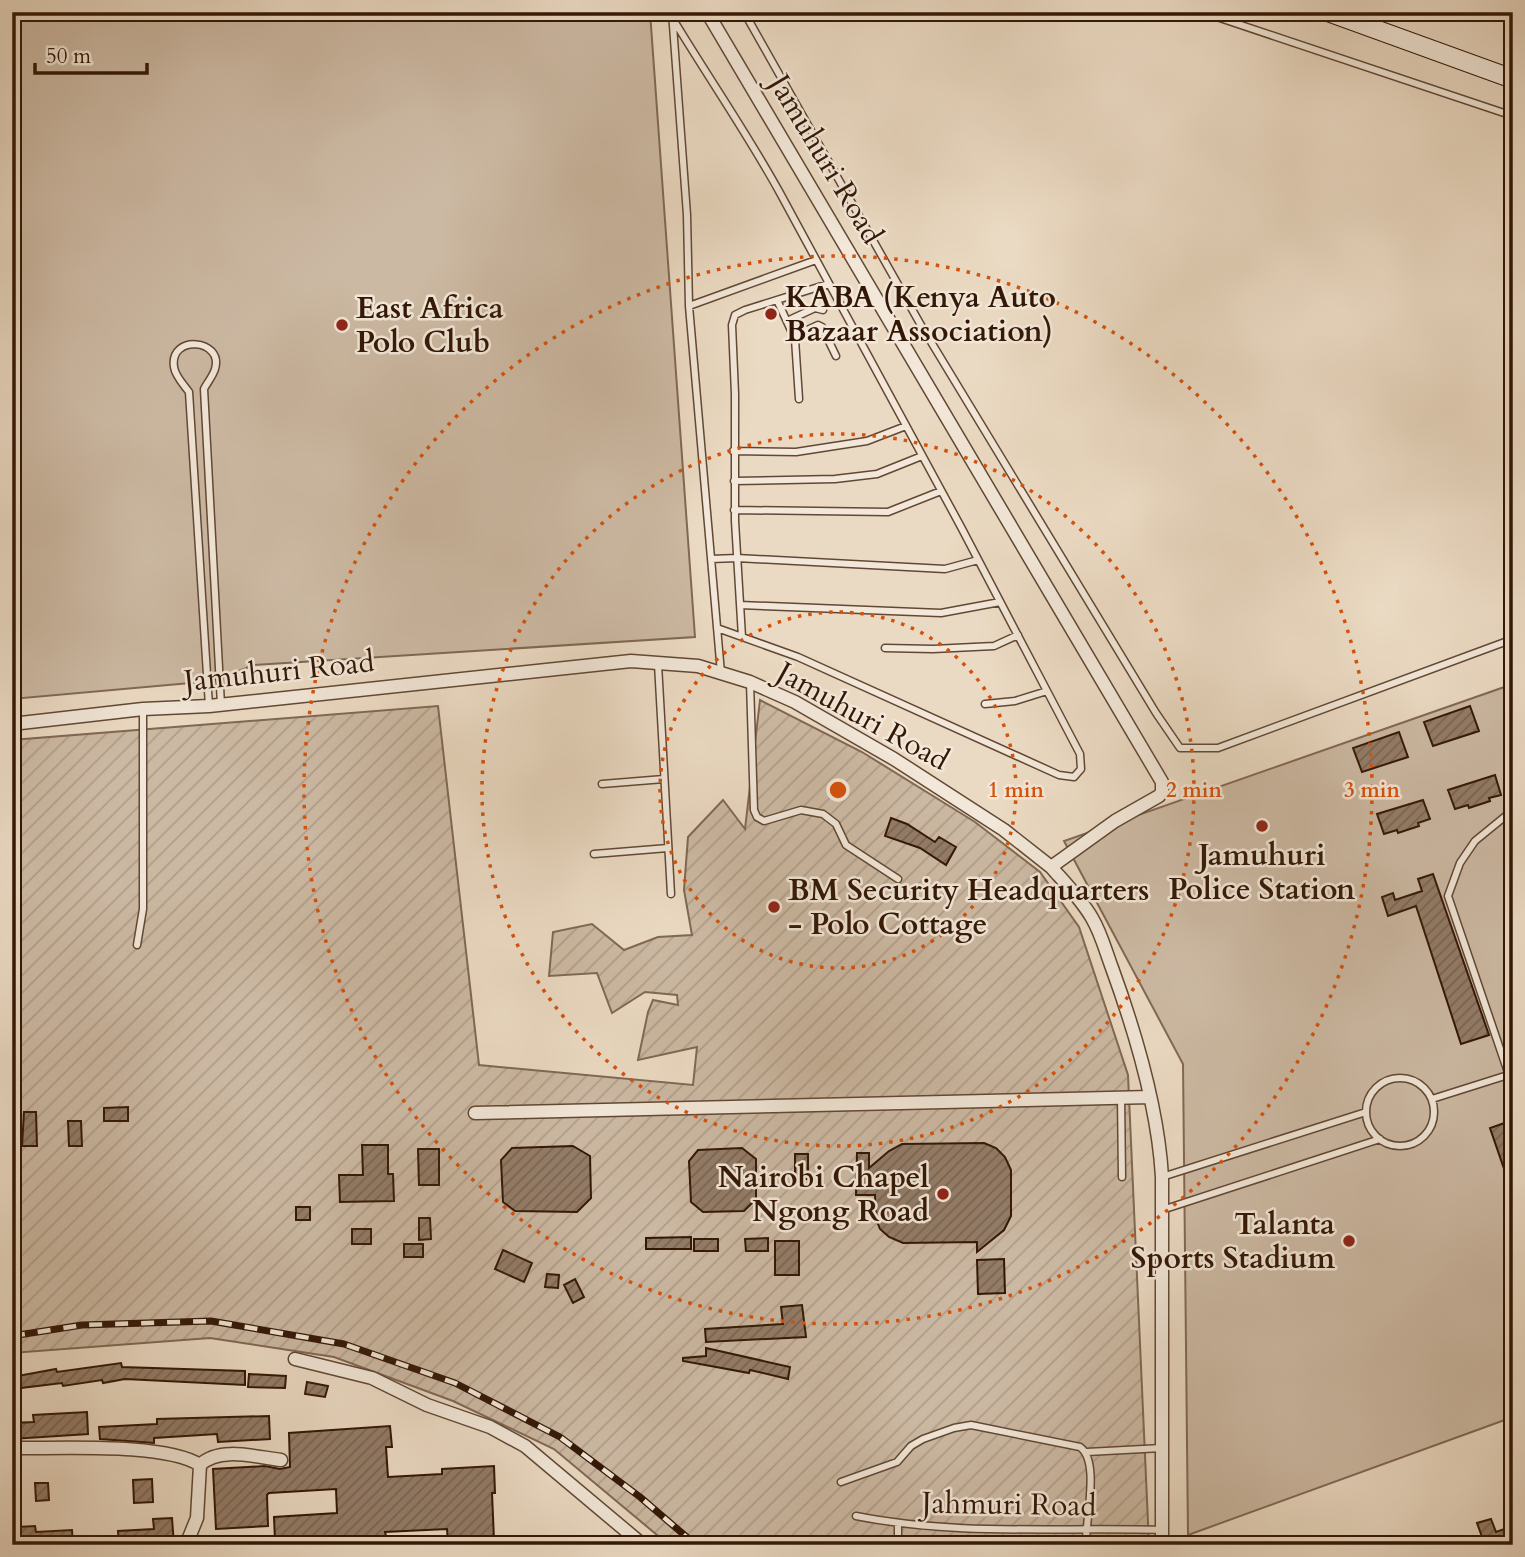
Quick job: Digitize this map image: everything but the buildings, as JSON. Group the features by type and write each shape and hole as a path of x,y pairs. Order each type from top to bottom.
{"street":[{"name":"Jamuhuri Road","path":"12,724 143,709 215,706 631,661 657,662 698,666 750,682 795,702 894,759 1004,830 1051,867 1115,821 1154,800 1162,792 1162,782 707,12"},
{"path":"1328,12 1513,79"},
{"path":"1051,867 1093,919 1124,1000 1160,1143 1162,1545"},
{"path":"475,1113 1150,1097"},
{"path":"295,1359 372,1378 428,1405 490,1427 525,1446 643,1545"},
{"path":"12,1448 148,1450 185,1457 200,1465"},
{"path":"186,1545 197,1518 200,1465 207,1458 227,1454 281,1460"}],"lane":[{"path":"744,12 922,327 1180,748 1218,748 1513,639"},
{"path":"1202,12 1513,116"},
{"path":"673,16 715,89 752,142 906,426 1080,754 1081,769 1074,777 1059,775 810,662 717,628"},
{"path":"673,16 690,306 721,674"},
{"path":"690,306 816,260"},
{"path":"742,636 734,510 734,315 828,284"},
{"path":"777,300 794,336 799,399"},
{"path":"787,321 814,308 823,310"},
{"path":"794,336 818,325 822,327 836,356"},
{"path":"199,343 211,350 216,368 204,389 215,706 189,392 174,368 174,358 178,351 187,345 199,343"},
{"path":"733,451 796,452 867,441 906,426"},
{"path":"734,481 835,479 877,474 922,456"},
{"path":"734,510 888,512 941,491"},
{"path":"711,559 737,558 945,569 978,560"},
{"path":"740,605 941,613 1000,602"},
{"path":"885,648 993,646 1018,635"},
{"path":"657,662 671,894"},
{"path":"750,682 754,810 757,817 765,821 801,810 823,814 836,824 846,845 898,879"},
{"path":"985,704 1015,701 1047,691"},
{"path":"137,945 143,909 143,709"},
{"path":"602,784 664,779"},
{"path":"1513,810 1475,841 1460,863 1448,896 1513,1087"},
{"path":"594,854 668,848"},
{"path":"1432,1099 1508,1074"},
{"path":"1389,1079 1411,1079 1421,1084 1432,1099 1435,1113 1426,1135 1406,1146 1394,1145 1380,1139 1368,1123 1366,1112 1372,1092 1389,1079"},
{"path":"1121,1097 1122,1177"},
{"path":"1162,1177 1366,1112"},
{"path":"1162,1210 1380,1139"},
{"path":"841,1482 897,1462 911,1446 923,1439 971,1425 1080,1447 1087,1452 1091,1464 1087,1545"},
{"path":"1087,1452 1162,1448"},
{"name":"Jahmuri Road","path":"856,1516 898,1525 952,1529 1162,1530"},
{"path":"898,1525 898,1545"}],"shaded area":[{"name":"East Africa Polo Club","path":"12,12 650,12 695,637 254,665 213,681 12,699"},
{"name":"Talanta Sports Stadium","path":"1513,684 1513,1417 1188,1535 1183,1064 1064,841"},
{"path":"760,700 862,752 975,822 1040,872 1079,927 1128,1075 1149,1545 669,1545 554,1449 453,1401 334,1357 210,1338 12,1353 12,740 438,706 479,1065 693,1085 697,1047 638,1060 653,1000 678,1005 677,995 645,992 612,1013 597,973 549,976 553,932 592,924 624,950 658,937 692,935 684,890 688,837 723,800 745,829"}],"railway":[{"path":"12,1336 82,1325 211,1321 344,1344 455,1383 560,1437 640,1497 696,1545"}],"place":[{"name":"KABA (Kenya Auto Bazaar Association)","path":"771,314"},
{"name":"East Africa Polo Club","path":"342,325"},
{"name":"Jamuhuri Police Station","path":"1262,826"},
{"name":"BM Security Headquarters - Polo Cottage","path":"774,907"},
{"name":"Nairobi Chapel Ngong Road","path":"943,1194"},
{"name":"Talanta Sports Stadium","path":"1349,1241"}]}
